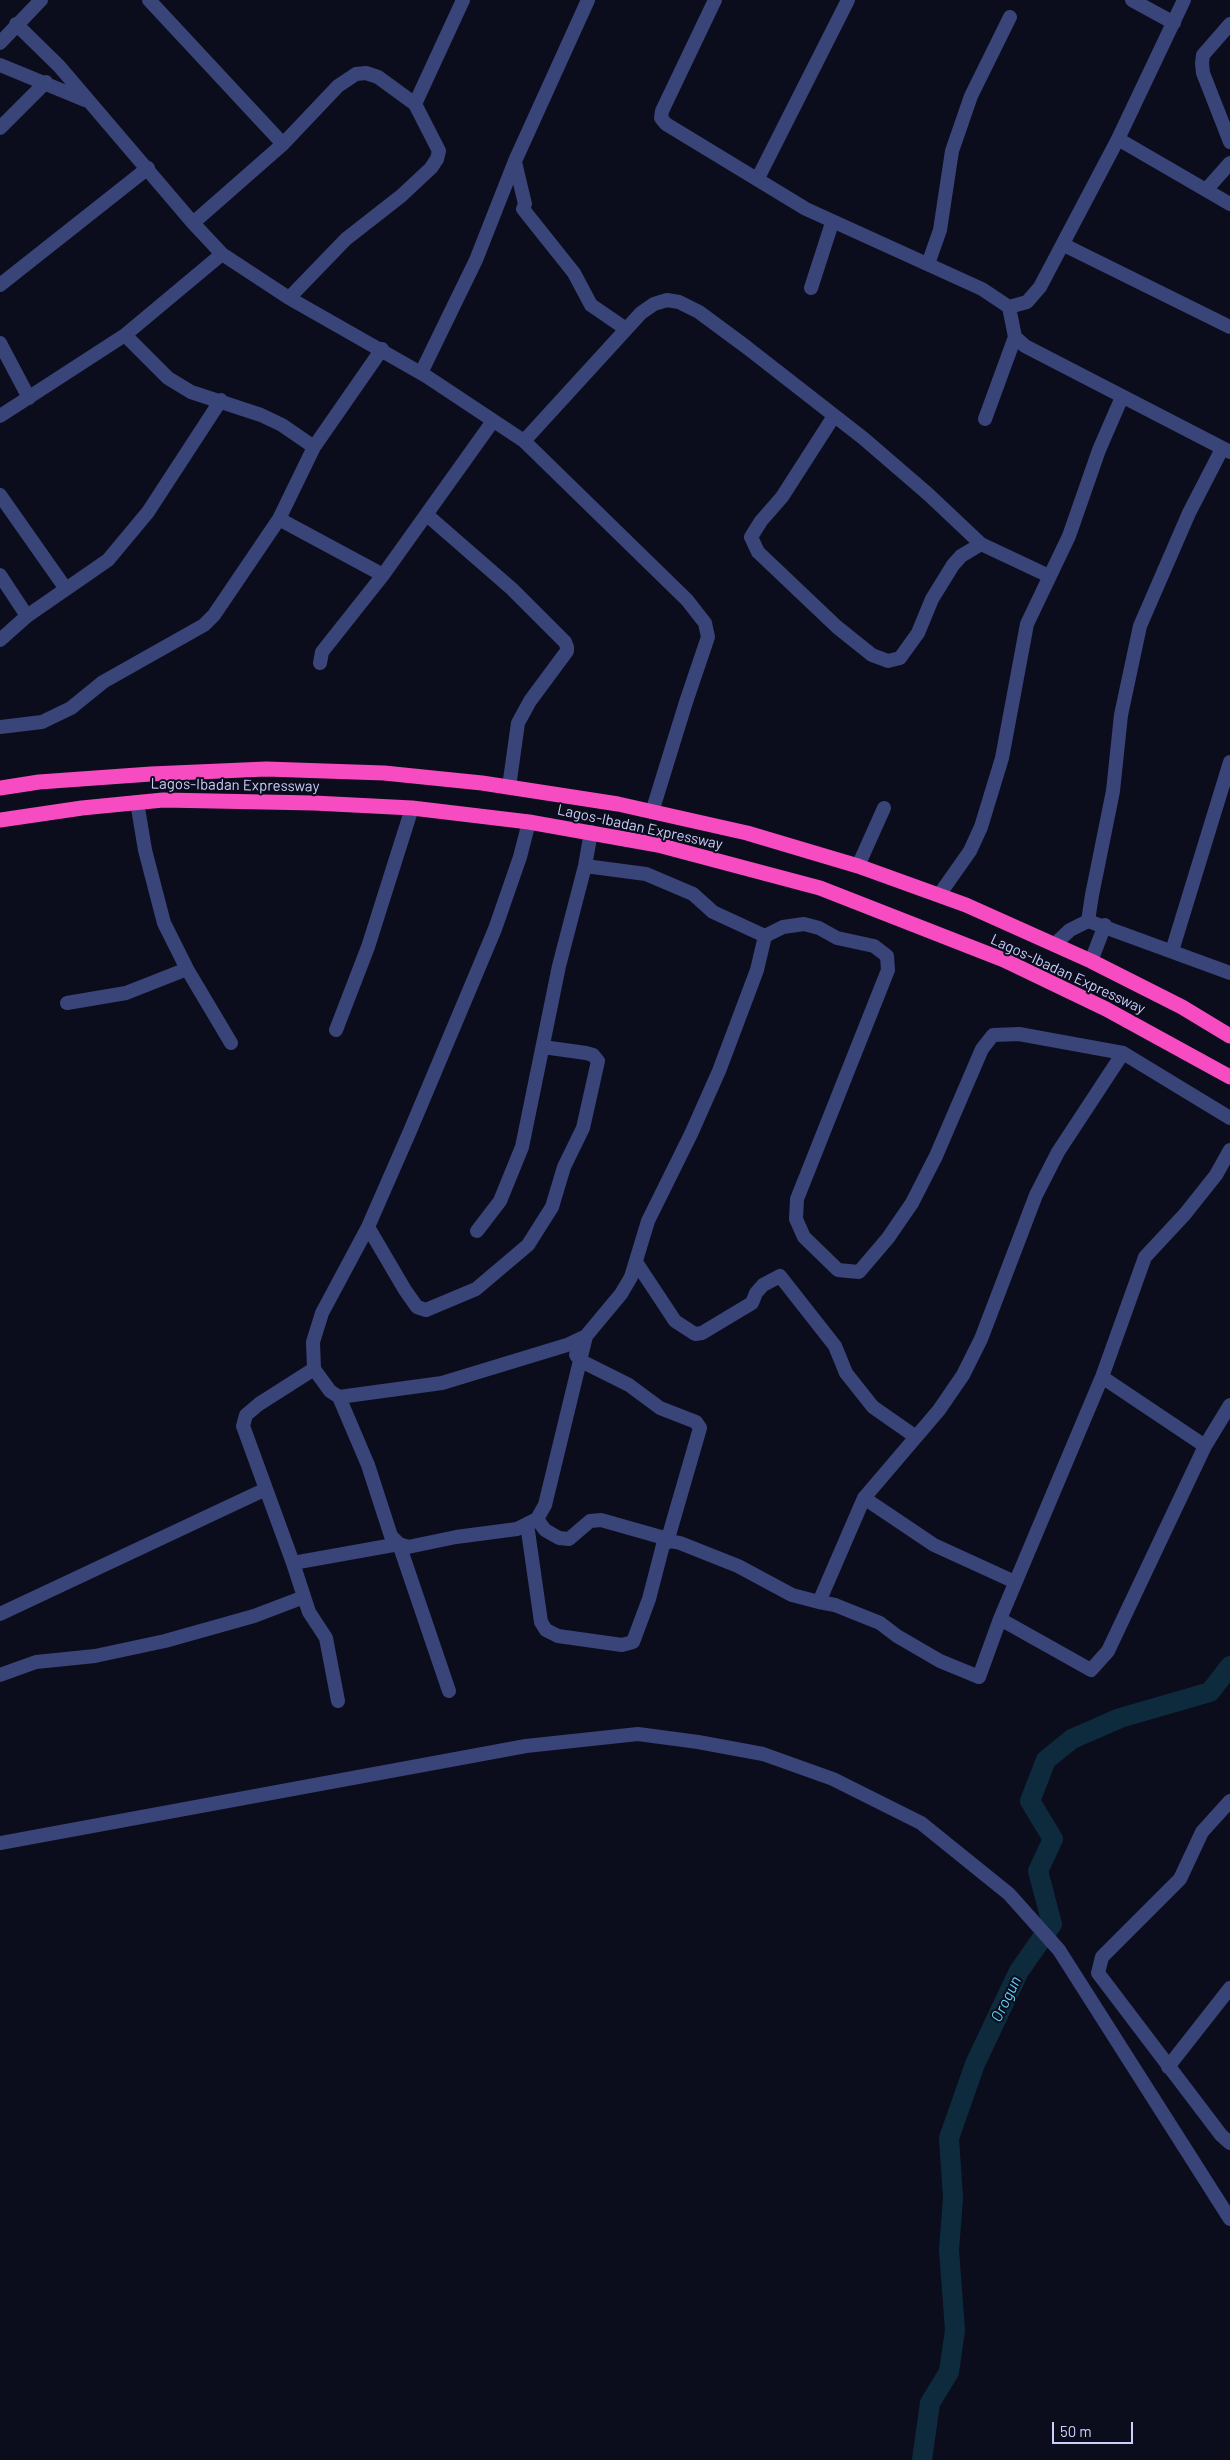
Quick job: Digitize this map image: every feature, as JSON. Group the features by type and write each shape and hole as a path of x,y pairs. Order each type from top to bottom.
{"highway":[{"name":"Lagos-Ibadan Expressway","path":"0,788 67,780 266,770 384,773 509,787 618,804 747,833 858,866 939,895 1056,944 1182,1007 1230,1036"},
{"name":"Lagos-Ibadan Expressway","path":"0,820 137,802 214,800 412,808 529,822 658,845 820,888 1004,960 1106,1009 1230,1077"}],"street":[{"path":"0,43 16,24 41,0"},
{"path":"149,0 283,144"},
{"path":"415,104 463,0"},
{"path":"421,373 476,260 515,161 588,0"},
{"path":"715,0 662,111 661,118 666,124 758,178 783,196 832,223 982,289 1009,308 1015,337 1020,343 1226,451 1189,513 1140,626 1121,715 1113,791 1088,921"},
{"path":"758,178 848,0"},
{"path":"1132,0 1174,23"},
{"path":"1009,308 1020,306 1032,298 1064,245 1118,139 1184,0"},
{"path":"928,264 940,230 952,152 970,96 1010,17"},
{"path":"16,24 59,66 87,101 222,254 289,298 382,349 421,373 524,441 687,600 708,631 652,812"},
{"path":"1230,24 1203,55 1202,62 1203,73 1230,142"},
{"path":"0,65 46,82 87,101"},
{"path":"193,223 283,144 338,86 356,74 366,73 378,77 415,104 439,151 437,159 431,168 400,196 346,239 289,298"},
{"path":"0,128 46,82"},
{"path":"1118,139 1230,204"},
{"path":"515,161 524,209 574,273 591,305 626,329"},
{"path":"1206,190 1230,163"},
{"path":"0,286 148,168"},
{"path":"811,288 832,223"},
{"path":"1064,245 1230,327"},
{"path":"0,416 125,335 222,254"},
{"path":"524,441 626,329 654,304 667,300 679,302 700,312 834,416 928,494 981,544 1049,576"},
{"path":"125,335 168,378 191,392 221,400 268,418 314,447"},
{"path":"985,419 1015,337"},
{"path":"0,343 29,398"},
{"path":"0,727 42,722 71,708 103,682 204,625 223,605 280,519 314,447 382,349"},
{"path":"939,895 970,851 989,805 1002,758 1027,624 1069,536 1100,450 1122,397"},
{"path":"0,640 28,616 108,560 126,541 148,512 221,400"},
{"path":"834,416 782,497 761,521 751,537 758,552 837,627 872,655 888,661 900,658 918,633 932,599 953,565 961,556 981,544"},
{"path":"320,663 322,652 428,515 493,421"},
{"path":"0,495 66,589"},
{"path":"428,515 512,589 565,642 567,647 530,701 518,723 509,787"},
{"path":"280,519 383,575"},
{"path":"0,575 28,616"},
{"path":"1172,952 1230,762"},
{"path":"137,802 145,850 164,923 187,969 230,1043"},
{"path":"336,1030 368,947 412,808"},
{"path":"858,866 884,808"},
{"path":"449,1691 399,1544 391,1536 368,1465 339,1397 330,1391 314,1368 313,1342 322,1313 368,1227 495,929 520,857 529,822"},
{"path":"478,1231 500,1201 522,1147 559,966 585,866 591,832"},
{"path":"585,866 646,874 693,894 713,912 765,936"},
{"path":"1056,944 1070,930 1088,921 1230,973"},
{"path":"765,936 783,927 804,924 819,928 837,938 874,946 887,956 888,970 797,1199 796,1219 804,1238 838,1270 859,1272 888,1238 912,1203 936,1156 982,1049 993,1035 1019,1034 1123,1054 1230,1118"},
{"path":"1091,961 1105,926"},
{"path":"339,1397 442,1383 567,1345 586,1336 621,1294 631,1277 648,1221 691,1134 719,1071 757,970 765,936"},
{"path":"67,1003 126,993 187,969"},
{"path":"368,1227 417,1307 426,1310 476,1289 528,1245 552,1207 564,1167 583,1128 598,1061 593,1055 586,1053 543,1046"},
{"path":"819,1602 864,1498 939,1410 963,1375 981,1339 1041,1187 1058,1152 1123,1054"},
{"path":"532,1522 559,1538 569,1539 590,1521 601,1520 677,1542 738,1566 792,1595 835,1605 880,1623 897,1636 940,1662 979,1677 1015,1582 1102,1377 1145,1257 1187,1212 1216,1175 1230,1150"},
{"path":"636,1262 675,1321 695,1334 702,1333 752,1303 756,1293 763,1285 780,1276 835,1346 846,1373 873,1407 916,1437"},
{"path":"293,1563 399,1544 408,1547 456,1537 518,1529 532,1522 548,1493 586,1336"},
{"path":"532,1522 543,1626 558,1636 622,1645 631,1643 636,1637 649,1599 663,1545 667,1540 700,1428 696,1422 660,1408 629,1385 581,1361 567,1345"},
{"path":"314,1368 259,1404 246,1416 244,1426 309,1612 326,1638 338,1701"},
{"path":"1102,1377 1205,1446"},
{"path":"1000,1619 1091,1670 1108,1651 1205,1446 1230,1405"},
{"path":"0,1614 266,1489"},
{"path":"864,1498 934,1545 1015,1582"},
{"path":"0,1675 36,1662 95,1656 165,1641 254,1616 304,1597"},
{"path":"0,1843 526,1746 638,1734 698,1742 763,1754 833,1779 921,1823 1010,1894 1059,1950 1230,2219"},
{"path":"1230,1801 1206,1825 1180,1879 1102,1957 1098,1973 1168,2067 1221,2135 1230,2143"},
{"path":"1168,2067 1230,1988"}],"waterway":[{"name":"Orogun","path":"922,2460 930,2403 949,2372 955,2330 949,2250 953,2198 949,2138 975,2064 1019,1971 1052,1924 1038,1871 1053,1839 1030,1801 1046,1760 1072,1739 1120,1718 1210,1692 1230,1666"}]}
